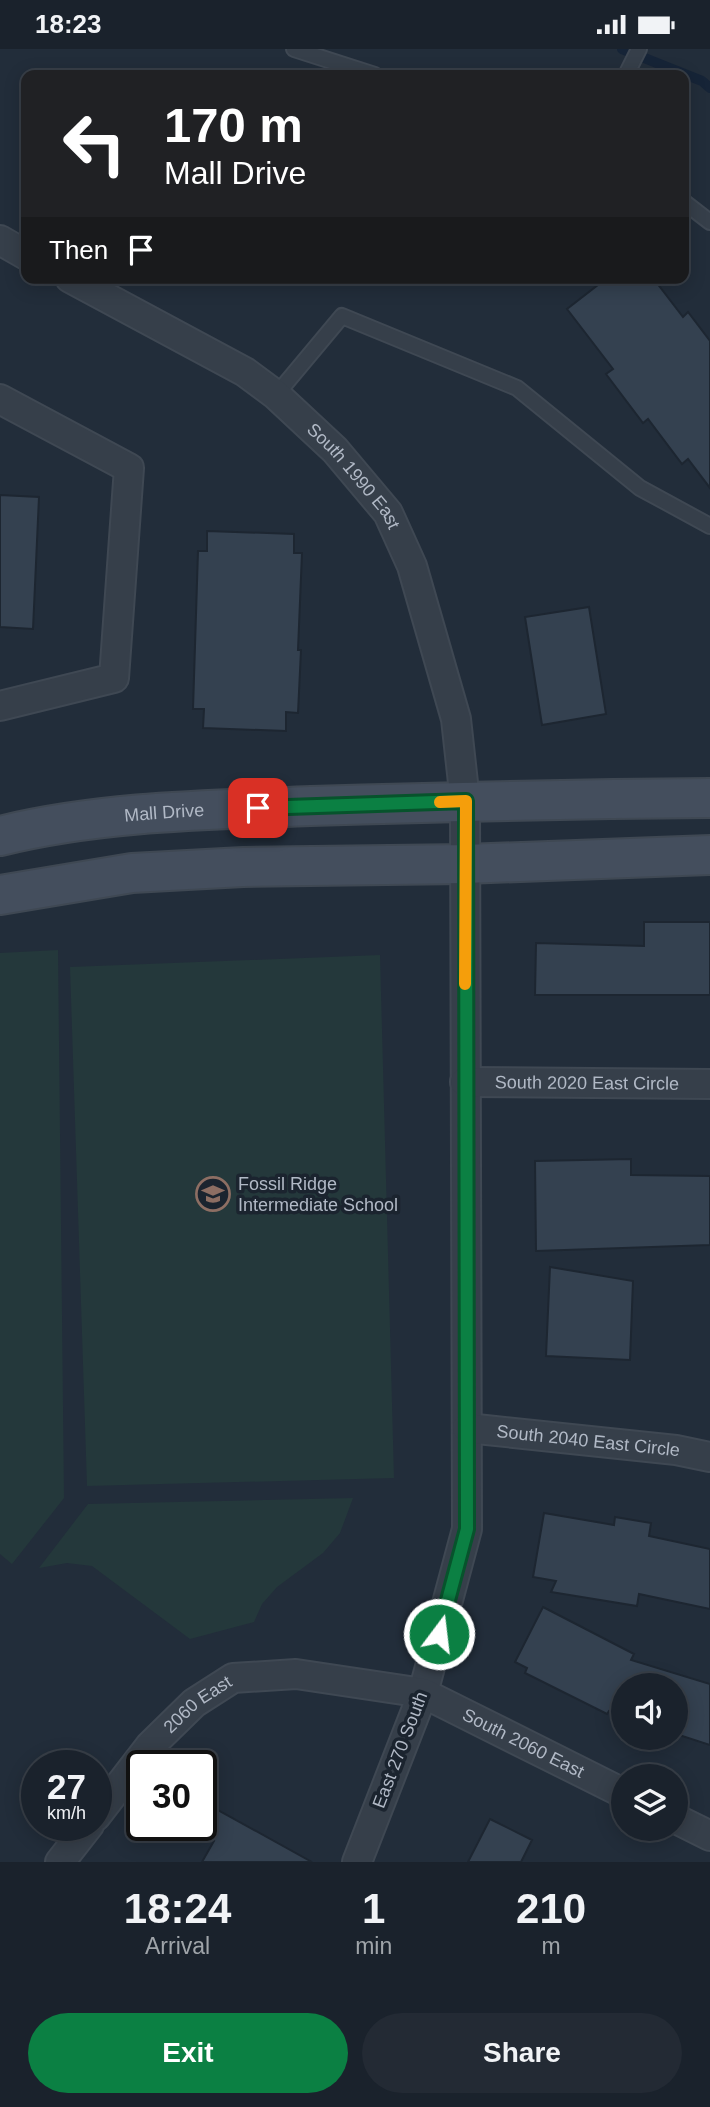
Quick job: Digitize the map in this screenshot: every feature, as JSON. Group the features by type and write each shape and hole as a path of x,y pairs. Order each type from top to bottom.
{"main road":[{"name":"Mall Drive","path":"0,837 41,826 149,812 466,801 710,798"},
{"path":"0,895 132,873 243,867 465,864 710,855"}],"street":[{"path":"0,240 21,252"},
{"name":"South 1990 East","path":"81,284 245,372 276,395 335,450 388,513 412,566 456,719 466,801"},
{"path":"0,399 129,468 114,678 0,706"},
{"name":"East 270 South","path":"357,1862 423,1693 467,1529 466,801"},
{"name":"South 2020 East Circle","path":"465,1082 710,1084"},
{"name":"South 2040 East Circle","path":"467,1428 676,1450 710,1457"},
{"name":"2060 East","path":"112,1795 150,1746 176,1720 194,1703 233,1678 296,1674 423,1693"},
{"name":"South 2060 East","path":"423,1693 611,1787"},
{"path":"688,1825 710,1836"},
{"path":"60,1862 76,1841"}],"lane":[{"path":"294,49 359,70"},
{"path":"628,70 639,49"},
{"path":"689,206 710,222"},
{"path":"276,395 342,316 517,388 640,488 710,526"}],"green space":[{"path":"58,950 64,1498 12,1564 0,1554 0,953"},
{"path":"380,955 394,1478 87,1486 70,967"},
{"path":"353,1498 340,1533 323,1553 277,1587 262,1604 254,1622 190,1639 92,1566 67,1563 39,1568 88,1504"}],"building":[{"path":"599,284 658,284 683,317 688,312 710,341 710,488 688,459 682,464 648,419 643,423 606,374 613,369 567,309"},
{"path":"0,495 39,497 33,629 0,627"},
{"path":"207,531 294,534 294,553 302,553 298,713 286,712 286,731 203,728 204,709 193,709 198,551 207,551"},
{"path":"589,607 606,714 542,725 525,617"},
{"path":"644,922 710,922 710,995 535,995 536,943 644,946"},
{"path":"631,1159 631,1175 710,1176 710,1245 536,1251 535,1161"},
{"path":"550,1267 633,1281 630,1360 546,1356"},
{"path":"544,1513 614,1525 615,1517 651,1523 649,1536 710,1549 710,1609 639,1594 637,1606 551,1592 556,1581 533,1577"},
{"path":"543,1607 634,1654 631,1660 674,1673 611,1673 611,1712 607,1714 525,1673 527,1668 515,1662"},
{"path":"688,1677 710,1684 710,1745 688,1738"},
{"path":"218,1810 312,1862 202,1862 214,1841 217,1841"},
{"path":"490,1819 532,1840 521,1862 468,1862"}],"waterway":[{"path":"622,49 674,70"},
{"path":"689,76 710,88"}],"slow traffic":[{"path":"440,802 466,801 465,984"}],"place":[{"name":"Fossil Ridge Intermediate School","path":"213,1194"}],"route":[{"path":"258,808 466,801 467,1529 439,1634"}]}
